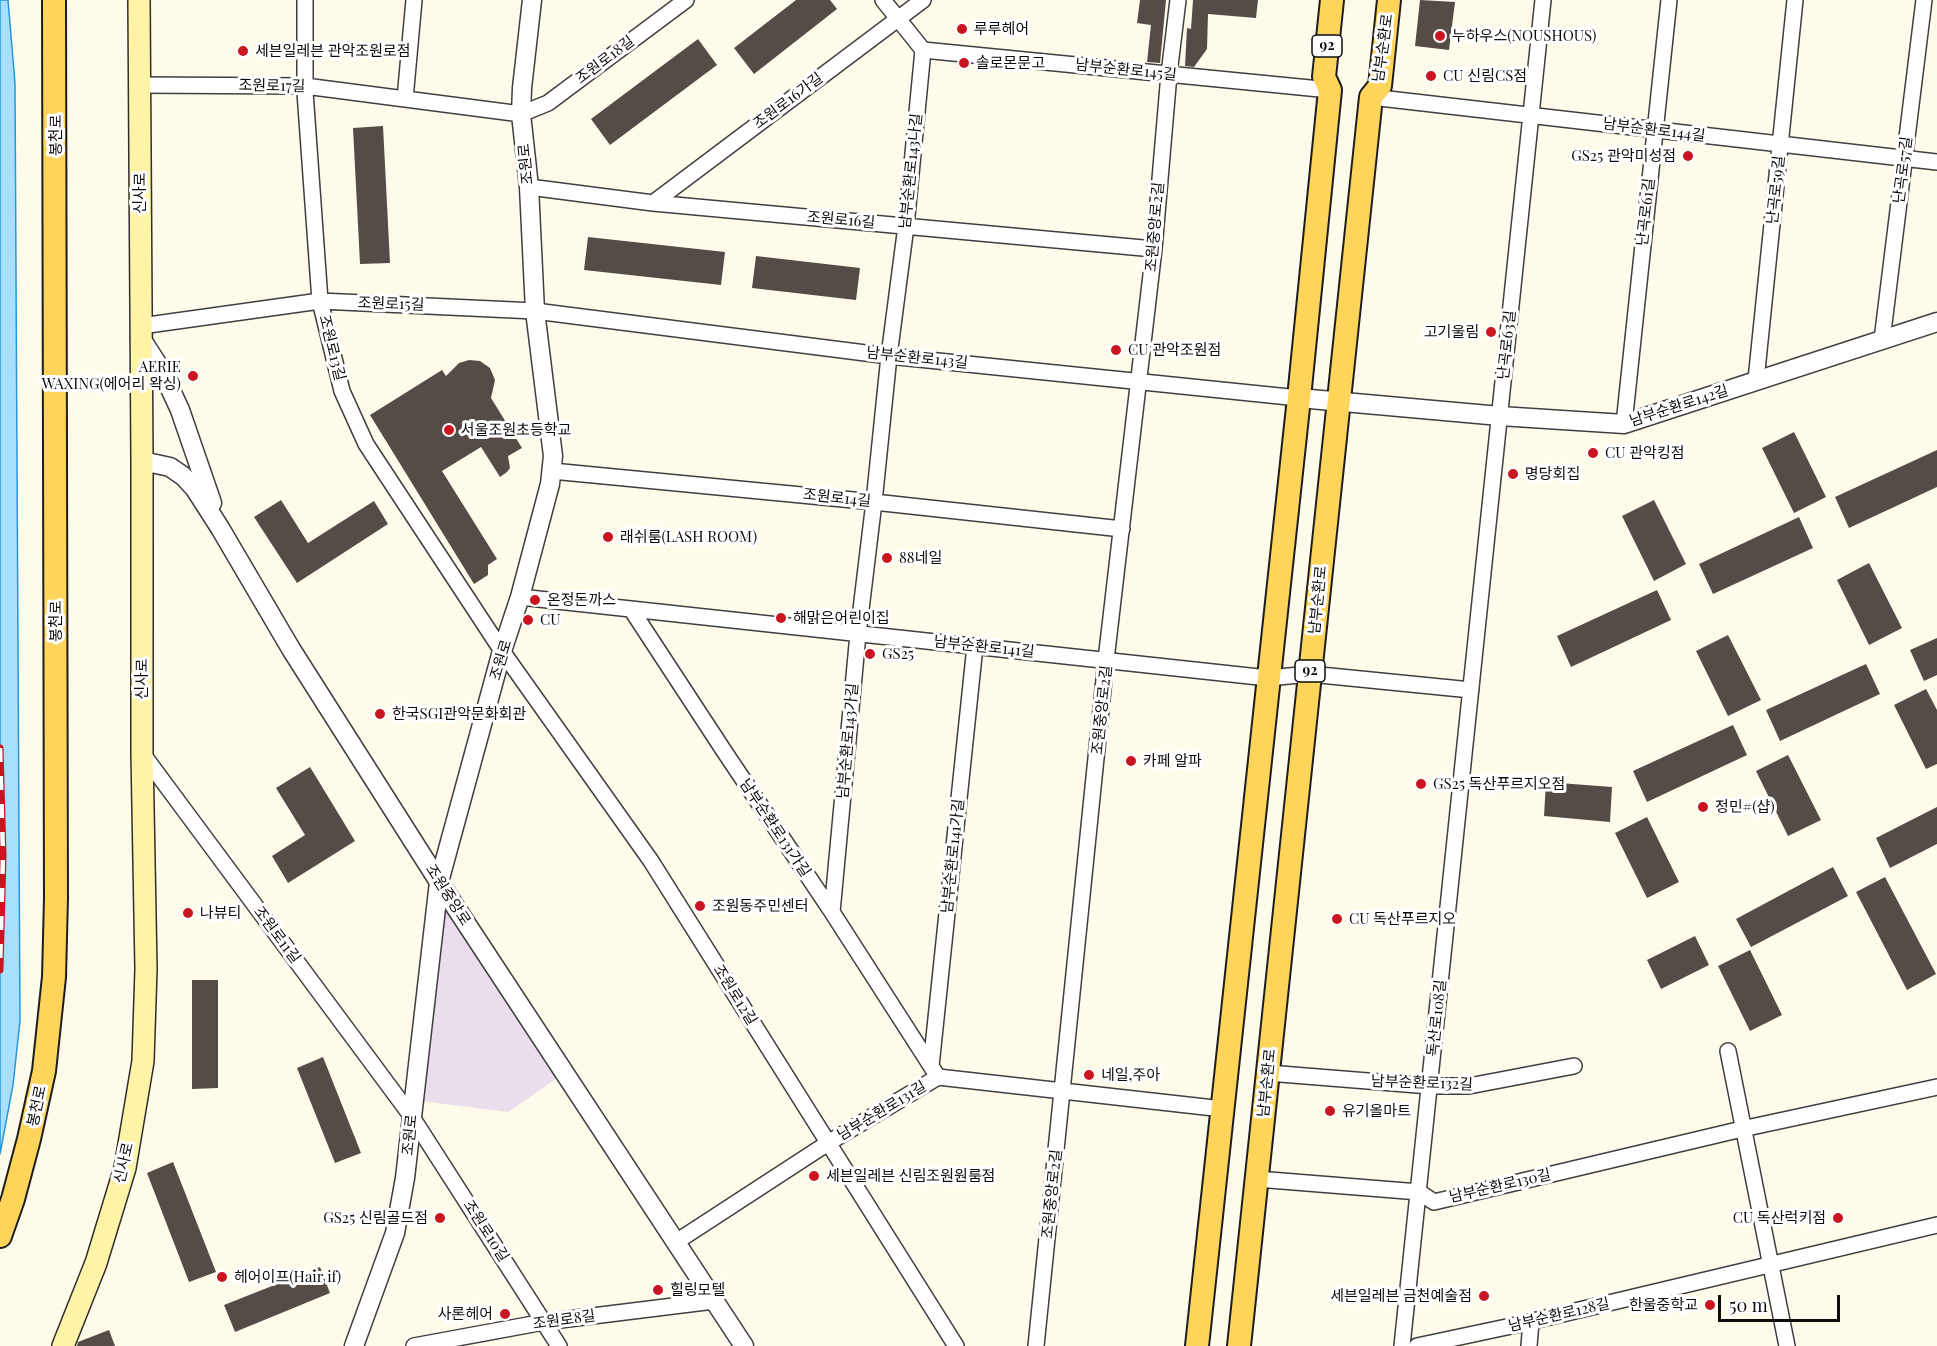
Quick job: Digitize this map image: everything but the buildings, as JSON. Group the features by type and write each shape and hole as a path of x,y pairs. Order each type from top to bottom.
{"main road":[{"name":"봉천로","path":"0,1236 13,1199 44,1071 54,977 56,459 54,0"},
{"name":"신사로","path":"63,1346 96,1263 125,1168 143,1061 146,969 142,753 139,0"},
{"name":"92","path":"1197,1346 1330,90 1324,77 1332,0"},
{"name":"남부순환로","path":"1239,1346 1371,97 1380,86 1389,0"}],"street":[{"name":"조원로13길","path":"305,0 305,86 320,301 342,391 366,444 502,651"},
{"path":"405,99 414,0"},
{"name":"조원로","path":"354,1346 395,1233 405,1178 439,882 502,651 545,509 552,471 551,443 535,311 529,187 521,114 532,0"},
{"name":"조원로18길","path":"521,114 548,103 686,0"},
{"path":"883,0 923,50"},
{"name":"조원로16가길","path":"653,203 923,0"},
{"name":"조원중앙로2길","path":"1036,1346 1107,660 1154,249 1169,74 1178,0"},
{"name":"난곡로63길","path":"1471,690 1543,0"},
{"name":"난곡로61길","path":"1624,424 1669,0"},
{"name":"난곡로59길","path":"1756,381 1795,0"},
{"name":"난곡로57길","path":"1882,339 1924,0"},
{"name":"남부순환로145길","path":"923,50 1330,90"},
{"name":"남부순환로143나길","path":"889,356 906,226 923,50"},
{"name":"조원로17길","path":"139,85 305,86 521,114"},
{"name":"남부순환로144길","path":"1371,97 1937,162"},
{"name":"조원로16길","path":"529,187 653,203 1154,249"},
{"name":"조원로15길","path":"141,331 320,301 535,311"},
{"name":"남부순환로143길","path":"535,311 889,356 1299,398"},
{"name":"남부순환로142길","path":"1299,398 1500,416 1624,424 1937,322"},
{"path":"141,331 180,410 220,528"},
{"name":"남부순환로143가길","path":"832,912 858,634 889,356"},
{"name":"조원중앙로","path":"142,461 170,467 183,476 195,489 291,649 439,882 744,1346"},
{"name":"조원로14길","path":"552,471 1122,529"},
{"name":"남부순환로141길","path":"520,597 1268,678 1310,674 1471,690"},
{"name":"남부순환로131가길","path":"632,609 832,912 934,1072"},
{"name":"남부순환로141가길","path":"934,1072 975,646"},
{"name":"조원로12길","path":"502,651 651,861 956,1346"},
{"name":"독산로108길","path":"1402,1346 1471,690"},
{"name":"조원로11길","path":"142,753 412,1117"},
{"path":"1728,1051 1787,1346"},
{"name":"남부순환로132길","path":"1268,1073 1430,1086 1469,1086 1574,1066"},
{"name":"남부순환로131길","path":"676,1242 934,1072 1064,1091 1223,1109"},
{"name":"남부순환로130길","path":"1257,1179 1419,1192 1434,1202 1742,1129 1937,1087"},
{"name":"조원로10길","path":"412,1117 559,1346"},
{"name":"남부순환로128길","path":"1417,1346 1531,1322 1937,1225"},
{"name":"조원로8길","path":"414,1346 544,1322 714,1301"},
{"path":"1529,1346 1531,1322"}],"shaded area":[{"path":"441,895 559,1077 508,1112 421,1101"}],"water":[{"path":"0,0 8,0 15,83 20,1021 13,1085 0,1154"}],"railway":[{"path":"0,748 3,855 0,970"}],"place":[{"name":"루루헤어","path":"962,29"},
{"name":"누하우스(NOUSHOUS)","path":"1440,36"},
{"name":"세븐일레븐 관악조원로점","path":"243,51"},
{"name":"솔로몬문고","path":"964,63"},
{"name":"CU 신림CS점","path":"1431,76"},
{"name":"GS25 관악미성점","path":"1688,156"},
{"name":"고기울림","path":"1491,332"},
{"name":"CU 관악조원점","path":"1116,350"},
{"name":"AERIE WAXING(에어리 왁싱)","path":"193,376"},
{"name":"서울조원초등학교","path":"449,430"},
{"name":"CU 관악킹점","path":"1593,453"},
{"name":"명당회집","path":"1513,474"},
{"name":"래쉬룸(LASH ROOM)","path":"608,537"},
{"name":"88네일","path":"887,558"},
{"name":"온정돈까스","path":"535,600"},
{"name":"해맑은어린이집","path":"781,618"},
{"name":"CU","path":"528,620"},
{"name":"GS25","path":"870,654"},
{"name":"한국SGI관악문화회관","path":"380,714"},
{"name":"카페 알파","path":"1131,761"},
{"name":"GS25 독산푸르지오점","path":"1421,784"},
{"name":"정민#(샵)","path":"1703,807"},
{"name":"조원동주민센터","path":"700,906"},
{"name":"나뷰티","path":"188,913"},
{"name":"CU 독산푸르지오","path":"1337,919"},
{"name":"네일,주아","path":"1089,1075"},
{"name":"유기올마트","path":"1330,1111"},
{"name":"세븐일레븐 신림조원원룸점","path":"814,1176"},
{"name":"GS25 신림골드점","path":"440,1218"},
{"name":"CU 독산럭키점","path":"1838,1218"},
{"name":"헤어이프(Hair if)","path":"222,1277"},
{"name":"힐링모텔","path":"658,1290"},
{"name":"세븐일레븐 금천예술점","path":"1484,1296"},
{"name":"한울중학교","path":"1710,1305"},
{"name":"사론헤어","path":"505,1314"}]}
